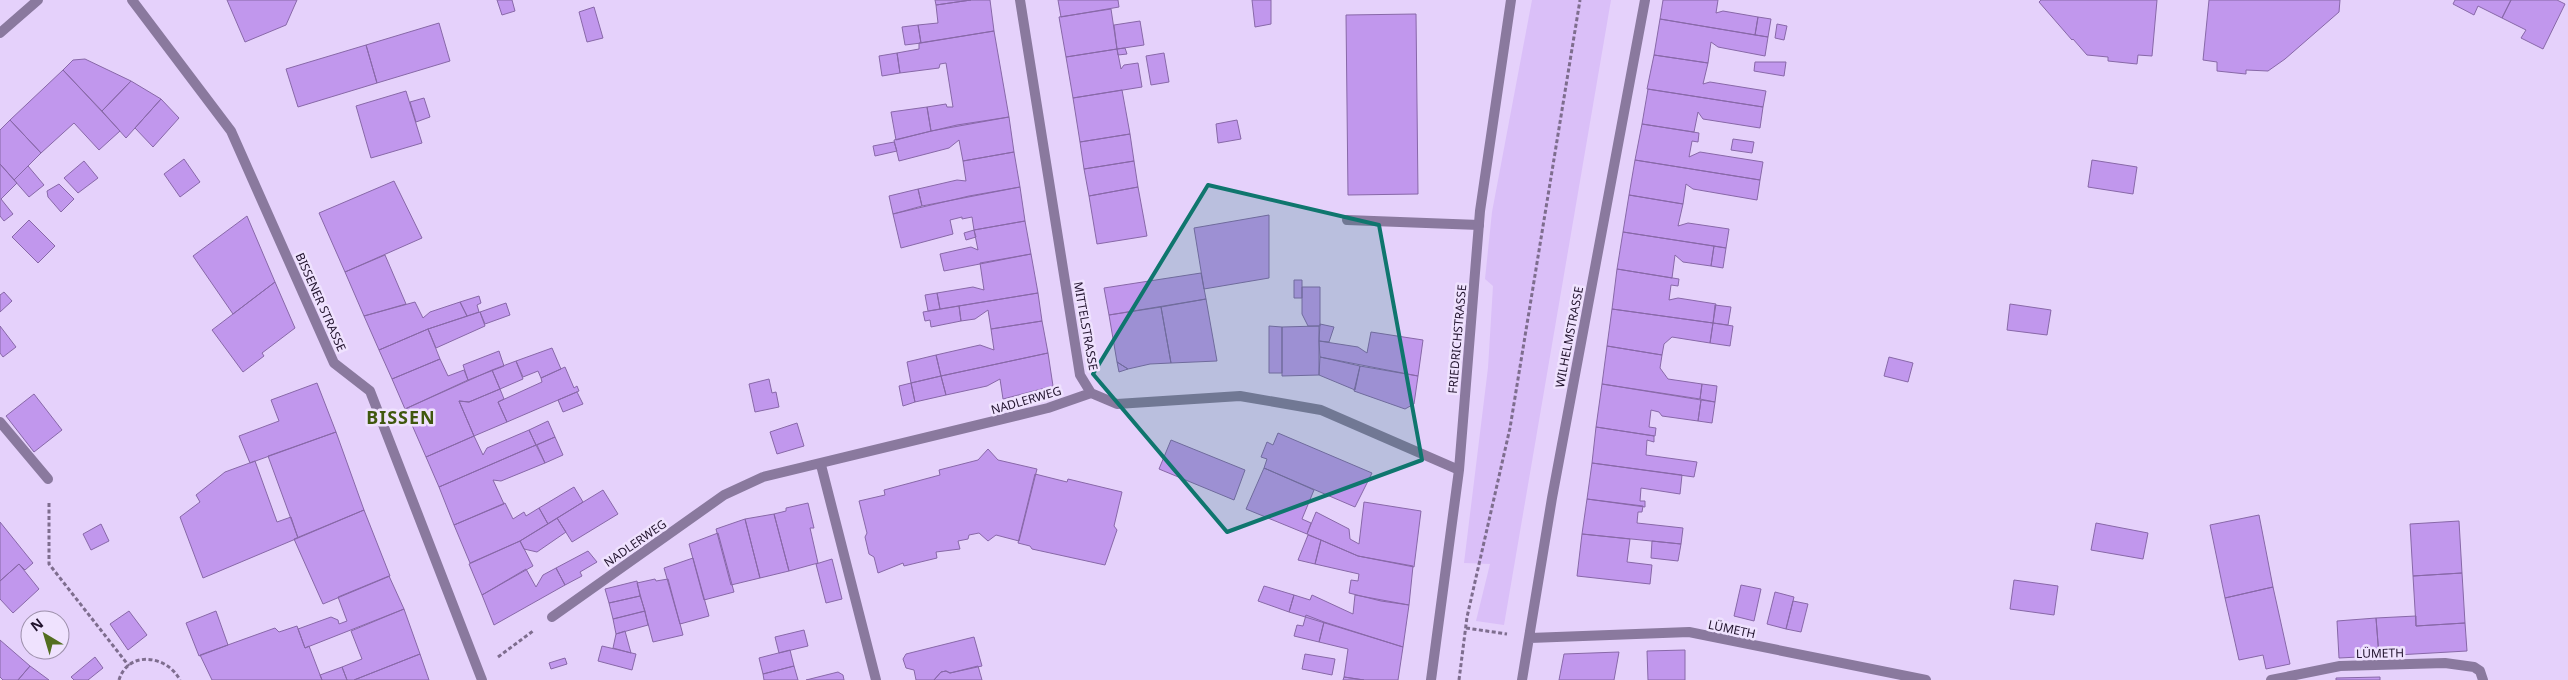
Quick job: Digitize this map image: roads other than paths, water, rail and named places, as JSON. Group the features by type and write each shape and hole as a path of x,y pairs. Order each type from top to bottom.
{"street":[{"path":"0,33 38,0"},
{"name":"BISSENER STRASSE","path":"132,0 231,131 334,363 370,391 480,676"},
{"name":"MITTELSTRASSE","path":"1020,0 1080,375 1091,393"},
{"name":"FRIEDRICHSTRASSE","path":"1431,680 1459,470 1479,224 1511,0"},
{"name":"WILHELMSTRASSE","path":"1522,680 1554,488 1645,0"},
{"path":"1347,220 1479,224"},
{"path":"1091,393 1117,404 1240,396 1321,410 1459,470"},
{"name":"NADLERWEG","path":"552,617 724,495 763,477 821,465 1048,408 1091,393"},
{"path":"0,422 48,480"},
{"path":"821,465 876,680"},
{"name":"LÜMETH","path":"1530,638 1689,632 1926,680"},
{"name":"LÜMETH","path":"2271,680 2340,666 2445,664 2474,667 2480,672 2483,680"}],"district":[{"name":"BISSEN","path":"401,417"}]}
